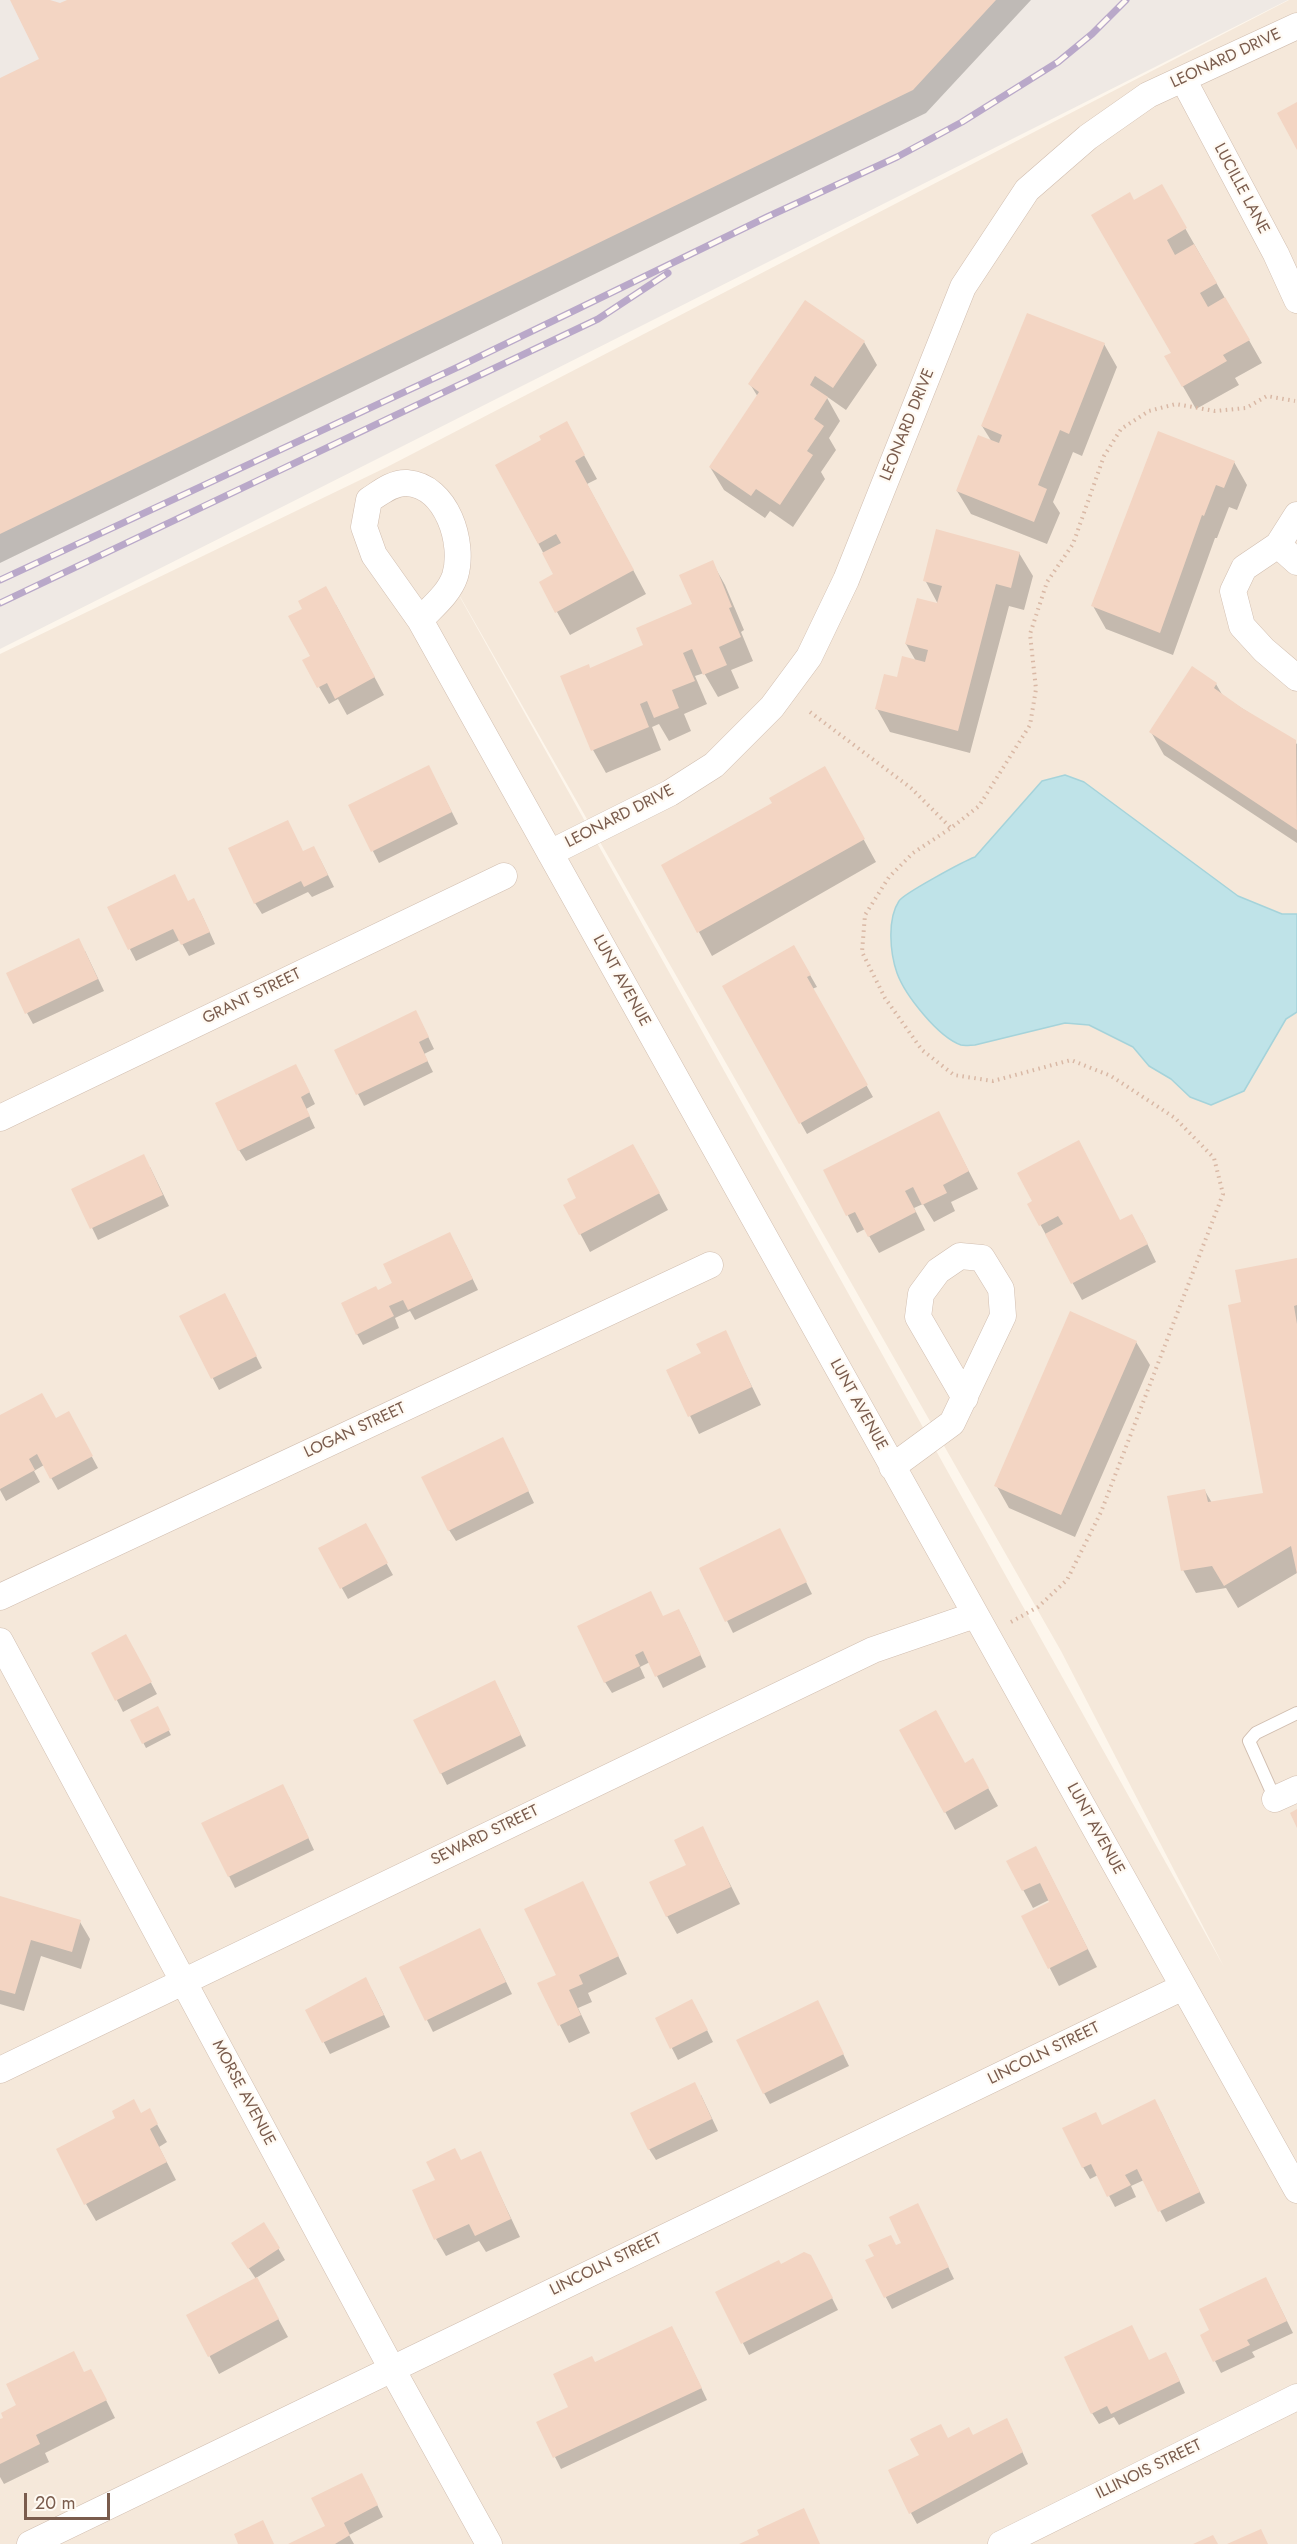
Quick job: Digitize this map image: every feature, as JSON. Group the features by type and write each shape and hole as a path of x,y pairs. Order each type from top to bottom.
{"street":[{"name":"LEONARD DRIVE","path":"550,853 670,793 714,765 772,707 809,657 846,580 963,287 1028,190 1088,137 1148,95 1297,26"},
{"name":"LUCILLE LANE","path":"1183,79 1276,254 1297,300"},
{"name":"LUNT AVENUE","path":"420,620 444,595 455,576 457,547 454,526 438,501 426,489 406,482 388,487 369,500 364,527 374,555 420,620 1297,2190"},
{"path":"1297,515 1278,545 1244,568 1233,591 1242,626 1264,650 1297,678"},
{"path":"1278,545 1297,562"},
{"name":"GRANT STREET","path":"0,1118 504,876"},
{"path":"892,1467 952,1423 964,1398 1003,1316 1001,1289 982,1258 960,1256 938,1271 921,1294 918,1317 964,1398"},
{"name":"LOGAN STREET","path":"0,1597 710,1265"},
{"name":"SEWARD STREET","path":"0,2070 873,1650 975,1615"},
{"name":"MORSE AVENUE","path":"0,1641 392,2369 489,2544"},
{"name":"LINCOLN STREET","path":"30,2544 1183,1987"},
{"name":"ILLINOIS STREET","path":"1001,2544 1297,2397"}],"lane":[{"path":"1286,1794 1249,1741 1256,1733 1297,1713"}],"path":[{"path":"1008,1623 1038,1606 1067,1580 1096,1522 1223,1194 1214,1158 1175,1118 1111,1077 1071,1060 993,1081 954,1075 922,1050 885,998 862,952 865,915 889,877 913,853 979,806 1030,726 1036,689 1030,634 1047,582 1073,544 1104,456 1121,429 1149,411 1176,404 1215,411 1246,408 1267,396 1295,401"},
{"path":"810,712 869,754 911,788 951,828"}],"shaded area":[{"path":"0,0 1288,0 0,649"},
{"path":"1289,0 1297,0 1297,2544 0,2544 0,654 387,467","holes":["437,556 1061,1651 1224,1967"]}],"water":[{"path":"1065,775 1084,782 1238,896 1282,914 1297,914 1297,1012 1286,1019 1244,1091 1211,1105 1190,1097 1171,1079 1149,1066 1133,1047 1089,1025 1065,1023 975,1045 961,1045 952,1041 933,1025 901,982 891,946 891,926 899,901 922,885 975,857 1042,781"}],"building":[{"path":"10,0 50,0 60,3 67,0 996,0 913,90 0,534 0,78 39,59"},
{"path":"1297,102 1297,150 1277,113"},
{"path":"1162,184 1187,228 1167,240 1175,255 1194,244 1217,283 1200,293 1208,307 1225,297 1250,340 1223,355 1227,361 1182,387 1164,356 1171,353 1091,215 1130,192 1134,200"},
{"path":"805,300 865,341 833,388 815,376 810,385 828,397 814,419 824,426 807,451 813,455 780,505 756,489 751,496 709,467 759,392 748,384"},
{"path":"1027,313 1105,343 1069,434 1060,430 1038,485 1047,489 1034,522 956,491 978,435 999,443 1002,435 981,426"},
{"path":"567,421 585,455 575,461 634,570 555,613 539,582 553,574 542,553 561,543 556,534 538,544 495,465 541,440 539,436"},
{"path":"1158,431 1235,461 1224,488 1216,485 1204,516 1202,515 1160,633 1091,606"},
{"path":"936,529 1020,552 1011,588 996,584 958,731 875,709 884,674 897,677 902,656 925,662 928,650 905,644 917,598 937,603 942,586 923,581"},
{"path":"713,560 741,637 719,647 727,665 703,675 692,649 683,653 695,681 672,690 679,708 654,718 647,701 640,704 649,727 591,751 560,676 589,664 590,668 643,645 636,628 692,604 679,575"},
{"path":"326,586 375,677 335,699 327,683 317,688 302,660 310,656 288,616 302,609 298,601"},
{"path":"1192,666 1217,683 1214,688 1242,708 1296,740 1297,830 1149,732"},
{"path":"429,765 452,812 371,852 348,805"},
{"path":"825,766 865,839 697,933 661,865 772,803 769,798"},
{"path":"288,820 303,851 314,846 328,875 304,887 301,881 254,904 228,848"},
{"path":"175,874 188,901 194,898 210,932 181,945 173,929 128,950 107,907"},
{"path":"79,938 98,979 25,1014 6,973"},
{"path":"794,945 811,975 807,977 868,1085 799,1124 722,986"},
{"path":"416,1010 429,1037 419,1042 428,1061 356,1095 334,1050"},
{"path":"296,1064 310,1092 301,1097 310,1116 238,1151 215,1103"},
{"path":"939,1111 969,1171 943,1185 947,1193 922,1205 913,1187 905,1191 916,1212 868,1237 855,1212 846,1216 823,1170"},
{"path":"1079,1140 1120,1220 1132,1214 1148,1244 1071,1284 1045,1234 1063,1224 1058,1216 1039,1226 1027,1204 1032,1201 1017,1173"},
{"path":"633,1144 660,1193 579,1235 563,1205 576,1198 567,1179"},
{"path":"144,1154 163,1195 90,1229 71,1189"},
{"path":"450,1232 473,1279 408,1310 403,1300 389,1306 394,1316 356,1335 341,1303 376,1286 378,1290 392,1283 383,1264"},
{"path":"1297,1258 1297,1305 1294,1306 1297,1324 1297,1574 1291,1546 1224,1586 1212,1566 1181,1571 1167,1496 1205,1489 1208,1502 1263,1493 1228,1305 1241,1302 1235,1270"},
{"path":"225,1293 257,1356 211,1379 179,1316"},
{"path":"1070,1311 1137,1341 1061,1515 994,1486"},
{"path":"726,1330 752,1387 688,1417 666,1370 701,1353 696,1344"},
{"path":"42,1393 56,1418 69,1411 93,1456 50,1479 37,1454 29,1459 35,1470 0,1489 0,1415"},
{"path":"503,1437 529,1491 448,1531 421,1477"},
{"path":"366,1523 388,1563 340,1589 318,1548"},
{"path":"780,1528 807,1582 725,1622 699,1568"},
{"path":"651,1591 663,1616 679,1609 701,1655 655,1677 643,1651 635,1655 640,1666 604,1683 577,1626"},
{"path":"126,1634 152,1682 115,1701 91,1653"},
{"path":"495,1680 521,1735 440,1774 413,1720"},
{"path":"158,1706 170,1730 142,1744 130,1720"},
{"path":"936,1710 965,1763 973,1758 989,1788 944,1813 899,1730"},
{"path":"283,1784 309,1838 228,1877 201,1823"},
{"path":"1297,1809 1297,1828 1290,1813"},
{"path":"703,1826 731,1887 666,1917 649,1882 686,1865 674,1840"},
{"path":"1036,1846 1088,1949 1048,1969 1021,1916 1049,1902 1040,1883 1022,1891 1006,1861"},
{"path":"583,1881 619,1956 579,1975 583,1984 569,1990 581,2015 558,2026 537,1983 556,1975 524,1909"},
{"path":"0,1896 81,1920 72,1952 31,1940 15,1994 0,1990"},
{"path":"480,1928 506,1982 425,2021 399,1967"},
{"path":"366,1977 384,2015 322,2043 305,2010"},
{"path":"692,1999 708,2030 670,2049 655,2018"},
{"path":"818,2000 844,2054 763,2094 736,2040"},
{"path":"695,2082 712,2119 648,2150 630,2113"},
{"path":"134,2099 141,2113 150,2108 158,2124 150,2129 167,2162 84,2205 56,2149 115,2118 112,2111"},
{"path":"1155,2099 1200,2192 1158,2212 1137,2169 1125,2175 1131,2185 1107,2197 1091,2164 1082,2168 1062,2128 1096,2112 1102,2125"},
{"path":"455,2148 461,2160 481,2151 511,2219 475,2236 469,2224 434,2240 412,2190 435,2180 426,2162"},
{"path":"918,2203 949,2267 884,2298 865,2260 874,2256 868,2245 891,2235 896,2245 901,2243 889,2217"},
{"path":"264,2222 280,2248 248,2269 231,2243"},
{"path":"804,2252 811,2255 833,2298 741,2344 715,2292 779,2260 781,2264"},
{"path":"257,2277 279,2319 208,2357 186,2315"},
{"path":"1266,2277 1287,2321 1247,2340 1250,2345 1213,2362 1200,2335 1209,2330 1199,2309"},
{"path":"1132,2325 1149,2360 1166,2352 1180,2381 1111,2414 1107,2406 1091,2414 1064,2357"},
{"path":"672,2326 702,2388 553,2458 536,2422 568,2407 553,2374 592,2356 595,2362"},
{"path":"74,2351 84,2372 91,2369 107,2400 36,2435 40,2444 0,2464 0,2419 3,2418 1,2413 16,2405 6,2384"},
{"path":"1007,2418 1023,2452 909,2514 888,2470 919,2455 910,2439 941,2424 948,2438 969,2427 973,2435"},
{"path":"362,2473 378,2505 344,2523 350,2535 335,2544 288,2544 325,2526 311,2498"},
{"path":"804,2508 820,2544 739,2544 759,2535 757,2530"},
{"path":"263,2520 274,2544 238,2544 234,2534"},
{"path":"1261,2529 1268,2544 1227,2544"},
{"path":"1213,2535 1218,2544 1193,2544"}],"railway":[{"path":"0,580 458,367 767,217 897,157 962,122 1058,62 1092,34 1126,0"},
{"path":"0,603 598,319 668,273"}]}
